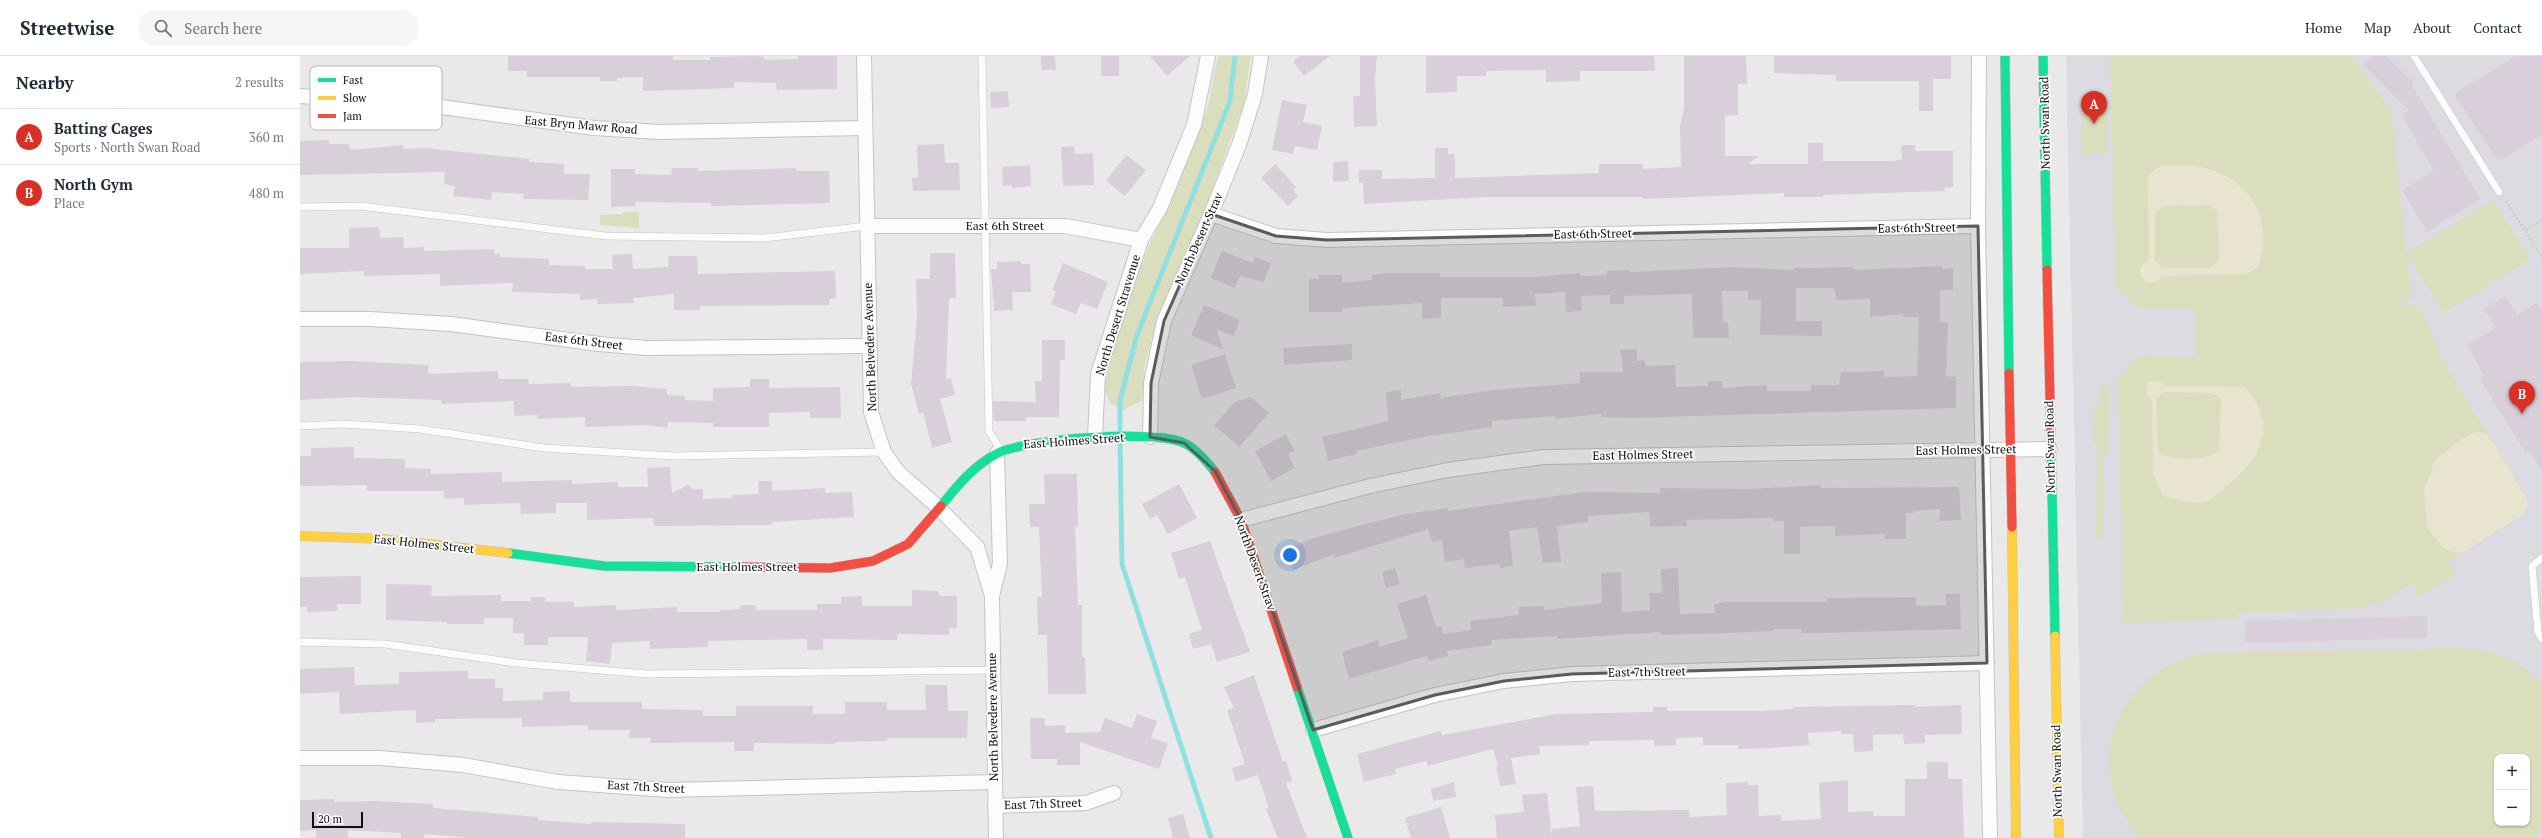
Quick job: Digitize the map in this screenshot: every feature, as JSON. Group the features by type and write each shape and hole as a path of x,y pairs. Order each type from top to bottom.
{"main road":[{"path":"2005,56 2009,449 2016,838"},
{"name":"North Swan Road","path":"2043,56 2059,838"},
{"name":"East Holmes Street","path":"300,536 384,539 460,546 604,566 830,568 873,561 908,544 938,507 969,473 999,452 1018,445 1095,437 1150,437"},
{"name":"North Desert Strav","path":"1150,437 1184,443 1215,472 1241,520 1313,730 1348,838"}],"street":[{"name":"North Belvedere Avenue","path":"864,56 868,346 871,412 884,452 898,472 938,507 977,547 992,596"},
{"path":"1141,240 1160,208 1194,125 1208,56"},
{"name":"North Desert Strav","path":"1150,437 1151,383 1164,321 1212,214 1239,145 1255,94 1261,56"},
{"path":"1978,56 1978,226 1990,838"},
{"name":"East Bryn Mawr Road","path":"300,96 310,97"},
{"name":"East Bryn Mawr Road","path":"442,107 514,119 594,128 660,132 864,128"},
{"name":"East 6th Street","path":"1212,214 1276,236 1327,240 1978,226"},
{"name":"East 6th Street","path":"866,226 1065,226 1141,240"},
{"name":"North Desert Stravenue","path":"1095,437 1098,374 1141,240"},
{"name":"East 6th Street","path":"300,319 370,319 451,324 599,344 646,348 868,346"},
{"name":"East Holmes Street","path":"1241,520 1370,486 1448,470 1544,457 2050,449"},
{"name":"North Belvedere Avenue","path":"996,838 992,596 1000,564 999,452"},
{"name":"East 7th Street","path":"1313,730 1435,695 1504,681 1572,674 1987,663"},
{"name":"East 7th Street","path":"300,758 380,758 462,765 558,782 668,790 994,782"},
{"name":"East 7th Street","path":"995,806 1086,803 1114,793"}],"lane":[{"path":"982,56 989,431 999,452"},
{"path":"2414,56 2499,192"},
{"path":"300,207 360,206 606,236 765,238 866,226"},
{"path":"300,426 343,424 420,429 544,448 674,456 884,452"},
{"path":"2542,558 2532,566 2538,632 2542,639"},
{"path":"300,642 385,644 516,663 647,674 993,670"}],"path":[{"path":"2499,192 2526,230 2542,258"},
{"path":"2526,230 2542,220"}],"highlighted area":[{"path":"1211,214 1276,236 1327,240 1978,226 1987,663 1572,674 1504,681 1435,695 1313,730 1241,520 1215,471 1184,443 1150,437 1151,383 1164,321"}],"shaded area":[{"path":"2066,56 2542,56 2542,838 2083,838"}],"green space":[{"path":"1218,56 1251,56 1244,103 1207,204 1157,320 1144,368 1142,401 1123,410 1110,403 1104,388 1115,338 1147,250 1176,190 1207,110"},
{"path":"2110,56 2352,56 2392,113 2406,253 2494,200 2530,260 2443,313 2407,254 2411,298 2399,305 2421,307 2441,358 2528,500 2491,534 2448,562 2455,574 2418,597 2411,584 2382,602 2351,609 2238,612 2238,619 2123,623 2118,378 2139,356 2195,357 2196,309 2138,308 2116,287"},
{"path":"2081,94 2107,94 2108,153 2082,154"},
{"path":"623,212 639,212 639,228 600,225 600,215 623,214"},
{"path":"2100,385 2109,385 2108,456 2104,456 2103,539 2096,539 2097,446 2093,446 2094,405 2099,404"},
{"path":"2464,648 2486,651 2507,658 2526,669 2542,684 2542,829 2532,838 2140,838 2121,811 2111,782 2109,753 2116,725 2129,700 2149,679 2175,662 2206,653"}],"sand":[{"path":"2168,165 2183,165 2203,168 2221,174 2237,183 2249,195 2258,210 2262,227 2263,246 2258,267 2246,274 2163,276 2159,280 2151,283 2144,280 2141,276 2140,266 2149,260 2148,177 2159,167","holes":["2208,205 2217,211 2219,260 2211,268 2163,268 2155,260 2155,214 2163,206"]},
{"path":"2147,382 2162,382 2167,386 2245,387 2255,401 2261,414 2263,427 2262,439 2257,451 2250,463 2240,474 2212,499 2204,502 2192,503 2179,501 2162,495 2153,472 2152,400 2146,395","holes":["2163,392 2212,393 2221,398 2219,451 2205,457 2188,459 2180,459 2158,452 2156,401"]},
{"path":"2477,431 2488,435 2528,500 2524,514 2460,554 2444,549 2427,528 2424,490 2435,460 2460,440"}],"building":[{"path":"508,56 673,56 673,60 710,60 710,57 757,56 764,57 764,60 798,59 798,56 837,56 837,89 777,90 776,83 734,82 734,88 643,91 643,77 617,78 617,81 600,81 600,77 527,77 527,71 508,71"},
{"path":"1041,56 1055,56 1056,70 1041,70"},
{"path":"1101,56 1119,56 1119,76 1101,76"},
{"path":"1150,56 1190,56 1167,76"},
{"path":"1300,56 1330,56 1304,76 1293,61"},
{"path":"1360,56 1377,56 1375,78 1377,126 1354,127 1353,96 1360,96"},
{"path":"1426,56 1654,56 1655,71 1580,71 1580,81 1546,82 1546,70 1486,71 1486,76 1457,76 1457,92 1426,93"},
{"path":"1684,56 1746,56 1747,84 1738,84 1738,115 1725,116 1725,156 1759,156 1748,164 1808,164 1808,143 1823,143 1823,161 1894,161 1902,159 1901,145 1915,145 1915,151 1953,151 1953,187 1944,188 1945,191 1823,195 1823,197 1784,197 1784,193 1643,199 1643,197 1487,197 1364,204 1363,183 1359,183 1359,170 1382,170 1382,179 1435,178 1435,148 1448,148 1448,154 1455,154 1455,178 1599,173 1599,164 1643,164 1643,169 1681,167 1680,126 1684,108"},
{"path":"1774,56 1951,56 1951,79 1933,79 1933,111 1919,111 1919,81 1836,81 1836,75 1774,73"},
{"path":"2372,56 2387,56 2414,83 2412,85 2480,199 2427,232 2402,190 2434,171 2402,115 2409,110 2363,65"},
{"path":"2516,56 2542,56 2542,135 2499,161 2454,94"},
{"path":"1008,91 1009,107 991,108 990,92"},
{"path":"1282,100 1307,105 1303,122 1322,126 1317,150 1295,146 1293,154 1272,150"},
{"path":"329,140 329,144 349,144 350,150 403,145 403,149 425,148 529,159 529,162 564,164 564,174 590,174 588,200 523,199 524,194 492,192 491,200 453,196 455,186 444,184 445,172 300,175 300,141"},
{"path":"944,144 945,163 959,163 960,190 913,191 912,178 918,178 917,145"},
{"path":"1074,146 1075,154 1093,153 1094,185 1063,186 1061,147"},
{"path":"1126,155 1146,170 1125,196 1106,181"},
{"path":"1348,161 1349,181 1333,182 1333,162"},
{"path":"1275,164 1296,187 1293,190 1298,196 1288,206 1261,178"},
{"path":"1030,165 1031,186 1013,188 1012,185 1003,186 1002,167"},
{"path":"672,168 698,168 698,171 796,168 796,171 829,171 830,203 711,206 711,203 635,202 635,206 611,207 611,169 635,169 635,174 671,175"},
{"path":"379,227 380,238 403,237 404,248 424,247 424,251 494,249 495,254 499,254 500,257 549,259 549,265 585,266 585,269 613,269 612,255 632,254 633,269 669,267 668,256 697,256 698,274 835,271 836,298 829,299 829,305 700,306 700,310 674,310 674,294 633,298 634,303 597,304 597,299 580,300 580,294 512,292 513,283 440,286 440,274 364,276 364,271 300,274 300,248 349,248 349,228"},
{"path":"1222,251 1253,263 1255,257 1271,263 1264,282 1240,276 1235,288 1211,278"},
{"path":"930,253 955,253 956,298 949,298 946,379 951,378 955,395 940,399 952,442 932,448 923,412 919,414 911,384 917,316 916,279 930,279"},
{"path":"1021,261 1021,264 1030,264 1031,292 1012,292 1013,310 994,311 991,269 997,269 997,262"},
{"path":"1063,263 1108,282 1097,309 1081,303 1076,314 1051,304 1056,291 1052,291"},
{"path":"1942,266 1942,269 1953,268 1953,290 1940,290 1940,322 1948,322 1946,376 1956,377 1956,408 1631,418 1601,417 1601,414 1555,419 1555,416 1492,421 1493,427 1424,437 1356,451 1357,454 1328,461 1322,437 1388,421 1386,392 1401,390 1401,400 1440,393 1441,398 1493,390 1580,383 1579,372 1623,372 1620,350 1637,349 1637,361 1645,360 1645,366 1675,365 1676,387 1708,386 1708,381 1722,381 1723,388 1767,385 1767,391 1811,391 1811,385 1839,385 1841,372 1884,371 1884,377 1917,376 1919,317 1903,317 1903,314 1870,317 1870,299 1836,300 1835,290 1833,288 1796,288 1796,321 1822,321 1822,336 1760,335 1761,300 1748,300 1748,291 1722,291 1723,322 1728,322 1729,338 1693,338 1692,294 1624,296 1624,304 1610,304 1610,295 1581,296 1582,311 1566,312 1565,292 1535,294 1536,306 1503,307 1503,298 1441,298 1441,318 1422,319 1422,303 1342,308 1342,312 1309,312 1309,279 1319,279 1319,275 1342,275 1342,283 1372,280 1372,275 1387,273 1440,273 1440,277 1534,277 1580,273 1580,276 1607,275 1607,271 1630,270 1630,272 1731,267 1794,270 1795,268 1853,267 1854,270"},
{"path":"2505,296 2517,315 2536,303 2542,312 2542,471 2529,450 2525,452 2480,379 2484,376 2467,344 2496,328 2484,309"},
{"path":"1204,305 1240,320 1234,336 1217,330 1223,349 1191,335"},
{"path":"1042,340 1065,340 1065,360 1060,360 1059,417 1026,417 1026,421 994,421 993,401 1036,402 1035,381 1042,381"},
{"path":"1352,344 1352,360 1284,365 1283,348"},
{"path":"1225,354 1236,388 1202,399 1191,365"},
{"path":"352,361 429,365 428,374 498,371 498,379 528,379 529,384 571,383 571,387 633,386 667,389 667,395 685,396 685,400 713,401 713,388 750,387 750,379 769,379 769,388 840,387 841,418 810,418 810,412 769,413 769,427 713,427 713,423 668,422 667,428 647,425 585,427 585,417 537,419 537,415 514,416 514,401 442,404 441,400 353,397 300,400 300,362"},
{"path":"1251,397 1269,413 1239,447 1214,425 1235,402"},
{"path":"1286,434 1295,451 1288,454 1295,468 1271,481 1255,451"},
{"path":"354,447 354,458 405,459 405,468 431,469 431,474 502,472 502,482 572,480 572,484 618,482 618,487 648,487 647,468 670,467 672,493 688,485 693,489 703,489 703,499 732,498 732,495 759,494 758,481 772,481 772,491 825,488 825,493 852,492 854,517 772,522 772,525 654,526 653,518 587,520 587,503 556,503 556,513 521,514 520,503 464,505 464,498 444,499 444,491 367,491 367,485 300,486 300,456 311,456 311,448"},
{"path":"1044,474 1077,474 1078,527 1075,527 1078,605 1082,605 1082,657 1085,657 1086,694 1048,694 1047,635 1038,635 1037,597 1042,597 1039,527 1030,527 1029,504 1045,504"},
{"path":"1179,484 1197,518 1168,534 1157,515 1150,519 1142,504"},
{"path":"1821,485 1821,488 1959,487 1961,520 1939,521 1940,509 1906,513 1906,539 1885,539 1885,534 1835,536 1835,526 1800,527 1800,554 1784,554 1784,521 1773,521 1773,518 1687,520 1687,526 1650,527 1649,512 1587,516 1588,522 1557,526 1561,562 1543,563 1537,527 1509,531 1513,566 1500,568 1499,564 1465,568 1464,559 1445,562 1442,540 1432,542 1428,529 1335,558 1334,554 1293,570 1287,553 1296,549 1294,546 1314,538 1406,514 1448,508 1448,511 1584,492 1660,493 1660,488 1750,489"},
{"path":"1210,541 1250,652 1217,662 1211,644 1193,649 1189,634 1202,630 1185,577 1179,579 1171,553"},
{"path":"1395,568 1400,584 1386,588 1382,572"},
{"path":"1678,568 1680,614 1715,613 1714,604 1726,602 1827,602 1827,598 1916,597 1916,606 1946,605 1945,594 1960,593 1961,629 1801,633 1801,629 1774,629 1774,631 1727,633 1661,635 1661,632 1557,639 1557,636 1491,640 1492,645 1447,651 1448,656 1428,661 1427,656 1349,679 1342,652 1378,640 1380,647 1408,638 1397,604 1426,595 1436,627 1441,626 1443,634 1471,630 1470,621 1519,615 1519,607 1543,606 1544,610 1602,603 1601,573 1621,572 1622,612 1650,610 1649,593 1662,593 1661,569"},
{"path":"361,576 361,604 337,604 337,611 307,612 307,607 300,607 300,577"},
{"path":"386,584 432,585 431,596 501,595 501,601 531,601 531,597 545,597 545,602 574,602 574,607 616,605 616,610 677,607 677,612 720,612 720,610 740,609 740,605 756,605 756,610 817,610 817,604 841,604 841,597 862,596 862,606 912,606 912,590 938,591 940,596 957,596 957,628 949,628 949,635 897,634 897,640 823,639 823,650 807,650 807,639 708,641 708,647 650,649 650,641 612,643 610,664 586,661 588,637 548,637 548,645 524,645 524,633 513,633 513,618 484,618 484,624 447,624 447,622 386,620"},
{"path":"2427,616 2427,638 2246,643 2245,621"},
{"path":"354,667 355,685 399,684 399,672 468,671 468,679 495,679 495,688 503,688 503,701 543,700 543,692 570,691 570,702 642,702 642,709 703,710 703,716 736,716 736,706 813,706 813,714 845,714 845,702 887,702 887,710 926,710 925,685 947,685 948,711 968,711 967,738 887,738 887,741 835,742 835,744 754,743 754,751 734,751 734,742 650,743 651,738 629,738 630,730 588,730 588,725 522,727 522,718 435,719 435,722 416,723 416,710 340,714 339,692 300,694 300,669"},
{"path":"1254,675 1283,762 1286,761 1292,781 1286,783 1307,838 1278,838 1266,809 1269,808 1258,775 1236,782 1232,768 1245,764 1227,710 1234,708 1224,687"},
{"path":"1915,705 1915,707 1961,705 1962,734 1925,735 1925,743 1904,744 1903,734 1873,735 1873,751 1854,752 1853,734 1842,734 1841,731 1808,733 1809,745 1772,748 1738,749 1739,745 1703,745 1703,737 1676,738 1676,745 1654,746 1654,740 1589,741 1589,745 1539,746 1540,754 1511,758 1516,784 1500,786 1496,767 1498,766 1493,749 1427,766 1427,761 1395,769 1396,774 1364,782 1357,754 1441,731 1442,735 1557,714 1653,712 1653,707 1667,707 1667,711 1760,711 1793,709 1793,707"},
{"path":"1137,714 1157,721 1151,738 1168,743 1159,769 1080,742 1080,765 1057,765 1057,759 1031,759 1030,718 1045,718 1045,726 1065,725 1065,733 1100,732 1105,718 1132,728"},
{"path":"1927,762 1948,762 1948,779 1962,779 1964,838 1552,838 1552,829 1580,826 1576,787 1593,786 1595,811 1689,810 1689,817 1727,815 1726,783 1748,782 1748,785 1758,785 1759,816 1781,815 1781,821 1821,819 1819,783 1848,780 1848,812 1873,811 1873,816 1905,816 1905,779 1927,779"},
{"path":"1454,782 1456,797 1433,801 1431,789"},
{"path":"1547,793 1552,838 1497,838 1495,815 1524,812 1522,795"},
{"path":"334,799 334,802 374,801 433,804 433,808 538,817 538,820 591,824 591,822 685,824 685,838 471,838 424,834 424,838 401,838 401,833 348,830 348,838 316,838 316,830 300,831 300,800"},
{"path":"1441,807 1450,838 1411,838 1405,818"},
{"path":"1183,814 1190,838 1173,838 1168,818"}],"waterway":[{"path":"1120,433 1120,400 1137,335 1230,101 1235,56"},
{"path":"1120,441 1122,564 1211,838"}],"traffic: fast":[{"path":"2005,56 2009,373"},
{"path":"2043,56 2047,270"},
{"path":"941,506 974,470 998,453 1013,448 1062,440 1120,436 1169,439 1184,443 1192,448 1215,472"},
{"path":"2051,443 2055,636"},
{"path":"508,553 604,566 742,567"},
{"path":"1297,687 1348,838"}],"traffic: slow":[{"path":"2012,527 2016,838"},
{"path":"300,536 384,539 508,553"},
{"path":"2055,636 2059,838"}],"traffic: jam":[{"path":"2047,270 2051,443"},
{"path":"2009,373 2012,527"},
{"path":"1215,472 1241,520 1297,687"},
{"path":"742,567 830,568 873,561 908,544 941,506"}],"place":[{"name":"Batting Cages","path":"2094,124"},
{"name":"North Gym","path":"2522,414"}]}
